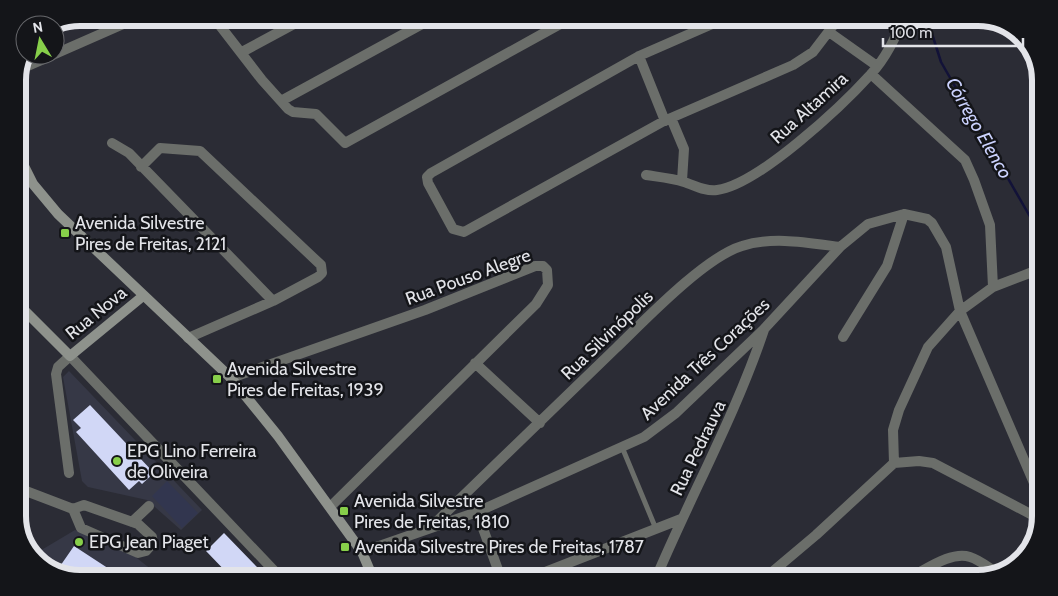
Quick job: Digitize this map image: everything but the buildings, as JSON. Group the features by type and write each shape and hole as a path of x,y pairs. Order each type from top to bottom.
{"main road":[{"path":"26,170 46,202 231,378 278,436 330,507 362,552 370,570"},
{"name":"Rua Nova","path":"70,356 143,296"},
{"path":"26,312 70,356"}],"street":[{"path":"65,50 119,26"},
{"path":"221,26 281,101 293,112 316,114 343,143 557,26"},
{"path":"242,52 290,26"},
{"path":"281,101 418,26"},
{"path":"707,26 638,56 431,173 427,177 428,184 453,229 464,232 668,119 793,65 813,52 833,26"},
{"name":"Rua Altamira","path":"646,175 682,181 710,191 726,188 754,174 800,142 874,70 899,26"},
{"path":"829,32 874,70 965,160 980,194 990,225 993,287"},
{"path":"638,56 684,150 682,181"},
{"path":"112,143 128,152 140,167 273,301"},
{"path":"140,167 160,148 200,151 321,265 322,273 318,278 273,301 188,338"},
{"path":"843,337 887,266 904,214"},
{"name":"Avenida Três Corações","path":"362,552 432,526 477,512 622,447 662,425 764,330 840,247 868,224 904,214 927,219 938,231 948,254 960,311 1032,478"},
{"name":"Rua Silvinópolis","path":"432,526 666,300 718,258 731,250 758,242 796,242 840,247"},
{"name":"Rua Pouso Alegre","path":"231,378 425,310 535,266 542,266 547,270 548,278 544,294 330,507"},
{"path":"894,463 893,430 899,410 928,347 960,311 993,287 1032,272"},
{"name":"Rua Pedrauva","path":"659,570 681,519 734,410 764,330"},
{"path":"69,473 56,374 58,367 70,356 273,570"},
{"path":"475,363 540,423"},
{"path":"774,570 816,535 894,463 919,461 933,463 1032,515"},
{"path":"26,491 73,509 84,505 132,522 152,537 152,543 146,551 138,553 81,528 73,509"},
{"path":"132,522 150,506"},
{"path":"477,512 498,570"},
{"path":"550,570 681,519"},
{"path":"925,570 943,561 963,556 972,558 989,568"}],"lane":[{"path":"622,447 656,528"}],"shaded area":[{"name":"EPG Lino Ferreira de Oliveira","path":"69,371 202,510 181,530 147,500 88,487 82,481 63,377"},
{"path":"167,481 198,513 182,528 152,496"},
{"name":"EPG Jean Piaget","path":"75,530 133,555 152,570 81,570 67,568 48,559 39,551"}],"waterway":[{"name":"Córrego Elenco","path":"930,26 941,62 1032,220"}],"place":[{"name":"Avenida Silvestre Pires de Freitas, 2121","path":"65,233"},
{"name":"Avenida Silvestre Pires de Freitas, 1939","path":"217,379"},
{"name":"EPG Lino Ferreira de Oliveira","path":"117,461"},
{"name":"Avenida Silvestre Pires de Freitas, 1810","path":"344,511"},
{"name":"EPG Jean Piaget","path":"79,542"},
{"name":"Avenida Silvestre Pires de Freitas, 1787","path":"345,547"}]}
